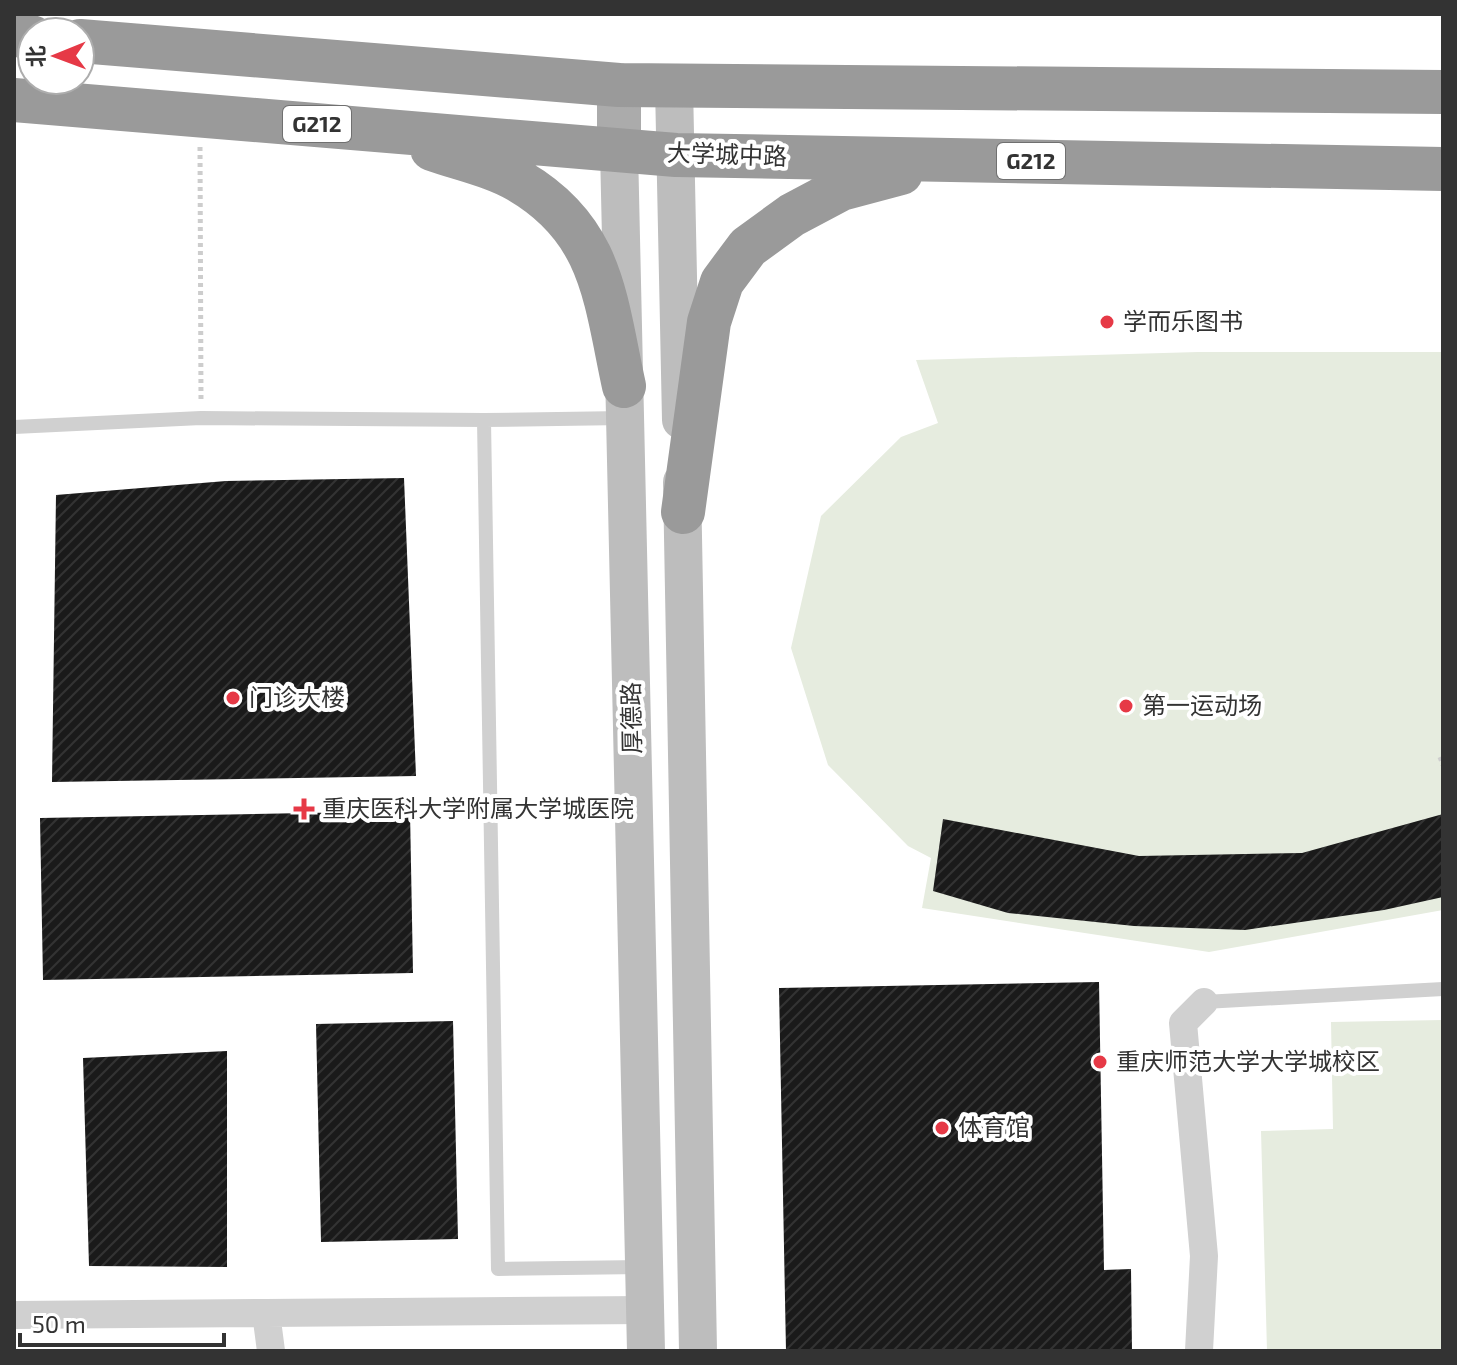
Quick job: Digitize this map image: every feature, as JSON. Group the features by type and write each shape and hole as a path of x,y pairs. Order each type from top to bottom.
{"highway":[{"path":"96,42 619,85 1443,92"},
{"name":"大学城中路","path":"14,100 676,155 1443,169"},
{"path":"377,129 517,179 554,205 584,240 596,269 624,402"},
{"path":"683,512 709,322 722,282 748,247 792,215 841,189 951,160"}],"main road":[{"name":"厚德路","path":"619,85 646,1351"},
{"path":"674,86 698,1351"}],"street":[{"path":"1199,1351 1204,1256 1183,1023 1204,1002"},
{"path":"14,1315 645,1310"},
{"path":"266,1313 271,1351"}],"lane":[{"path":"14,427 201,418 484,420 624,402"},
{"path":"484,420 498,1269 645,1267"},
{"path":"1204,1002 1443,989"}],"path":[{"path":"200,115 201,418"},
{"path":"1440,757 1443,765"}],"shaded area":[{"name":"第一运动场","path":"1198,352 1443,352 1443,910 1209,952 922,908 931,858 908,846 828,765 791,648 821,516 901,437 938,423 916,360"},
{"path":"1443,1020 1443,1351 1267,1351 1261,1131 1333,1129 1331,1022"}],"building":[{"name":"门诊大楼","path":"404,478 416,776 52,782 56,495 226,481"},
{"path":"410,811 413,973 43,980 40,818"},
{"path":"1443,814 1443,897 1384,910 1245,930 1134,926 1008,913 933,891 943,819 1139,856 1302,853"},
{"name":"体育馆","path":"1099,982 1104,1270 1131,1269 1132,1351 786,1351 779,988"},
{"path":"453,1021 458,1239 321,1242 316,1024"},
{"path":"227,1051 227,1267 89,1266 83,1058"}],"place":[{"name":"学而乐图书","path":"1107,322"},
{"name":"门诊大楼","path":"233,698"},
{"name":"第一运动场","path":"1126,706"},
{"name":"重庆医科大学附属大学城医院","path":"304,809"},
{"name":"重庆师范大学大学城校区","path":"1100,1062"},
{"name":"体育馆","path":"942,1128"}]}
